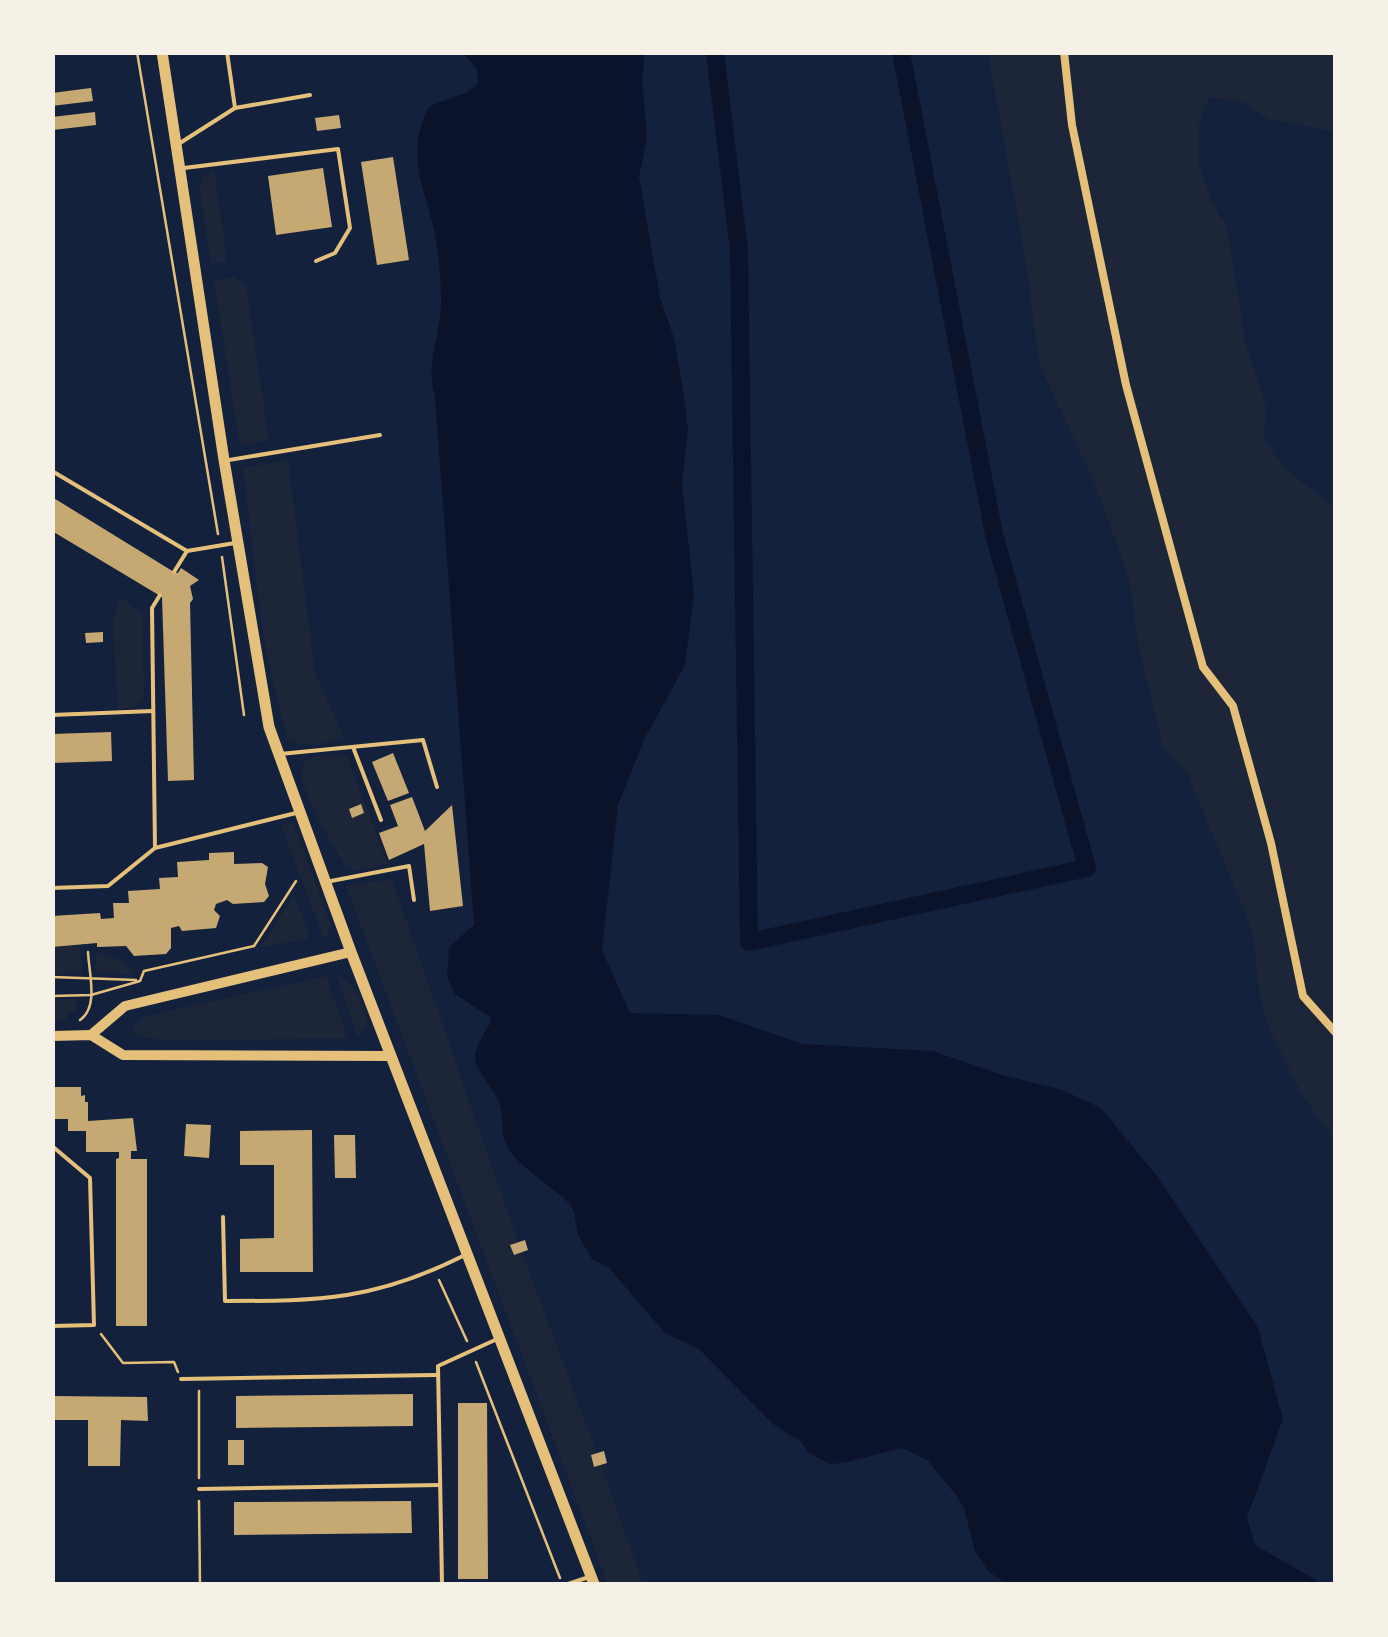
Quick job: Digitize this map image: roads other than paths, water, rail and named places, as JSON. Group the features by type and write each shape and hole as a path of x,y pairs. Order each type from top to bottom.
{"main road":[{"path":"162,52 269,727 592,1580"}],"street":[{"path":"1064,52 1072,125 1126,385 1203,667 1233,706 1271,843 1303,996 1336,1032"},
{"path":"91,1036 125,1006 352,952"},
{"path":"52,1036 91,1036 123,1055 391,1056"}],"lane":[{"path":"227,52 234,108"},
{"path":"176,145 234,108 310,96"},
{"path":"180,169 338,149 350,228 335,253 316,261"},
{"path":"224,460 380,435"},
{"path":"52,471 187,552"},
{"path":"174,572 187,552 239,543"},
{"path":"156,848 152,608 160,595"},
{"path":"52,715 153,711"},
{"path":"280,754 423,740 437,787"},
{"path":"354,747 381,820"},
{"path":"52,888 108,886 156,848 300,812"},
{"path":"326,882 409,866 414,900"},
{"path":"52,1146 90,1178 94,1324 52,1326"},
{"path":"224,1218 225,1302 316,1301 372,1293 469,1253"},
{"path":"442,1584 438,1366 499,1338"},
{"path":"181,1380 438,1375"},
{"path":"199,1489 440,1485"},
{"path":"565,1584 592,1580"}],"waterway":[{"path":"715,52 739,251 749,942 1087,868 994,534 901,52"}]}
